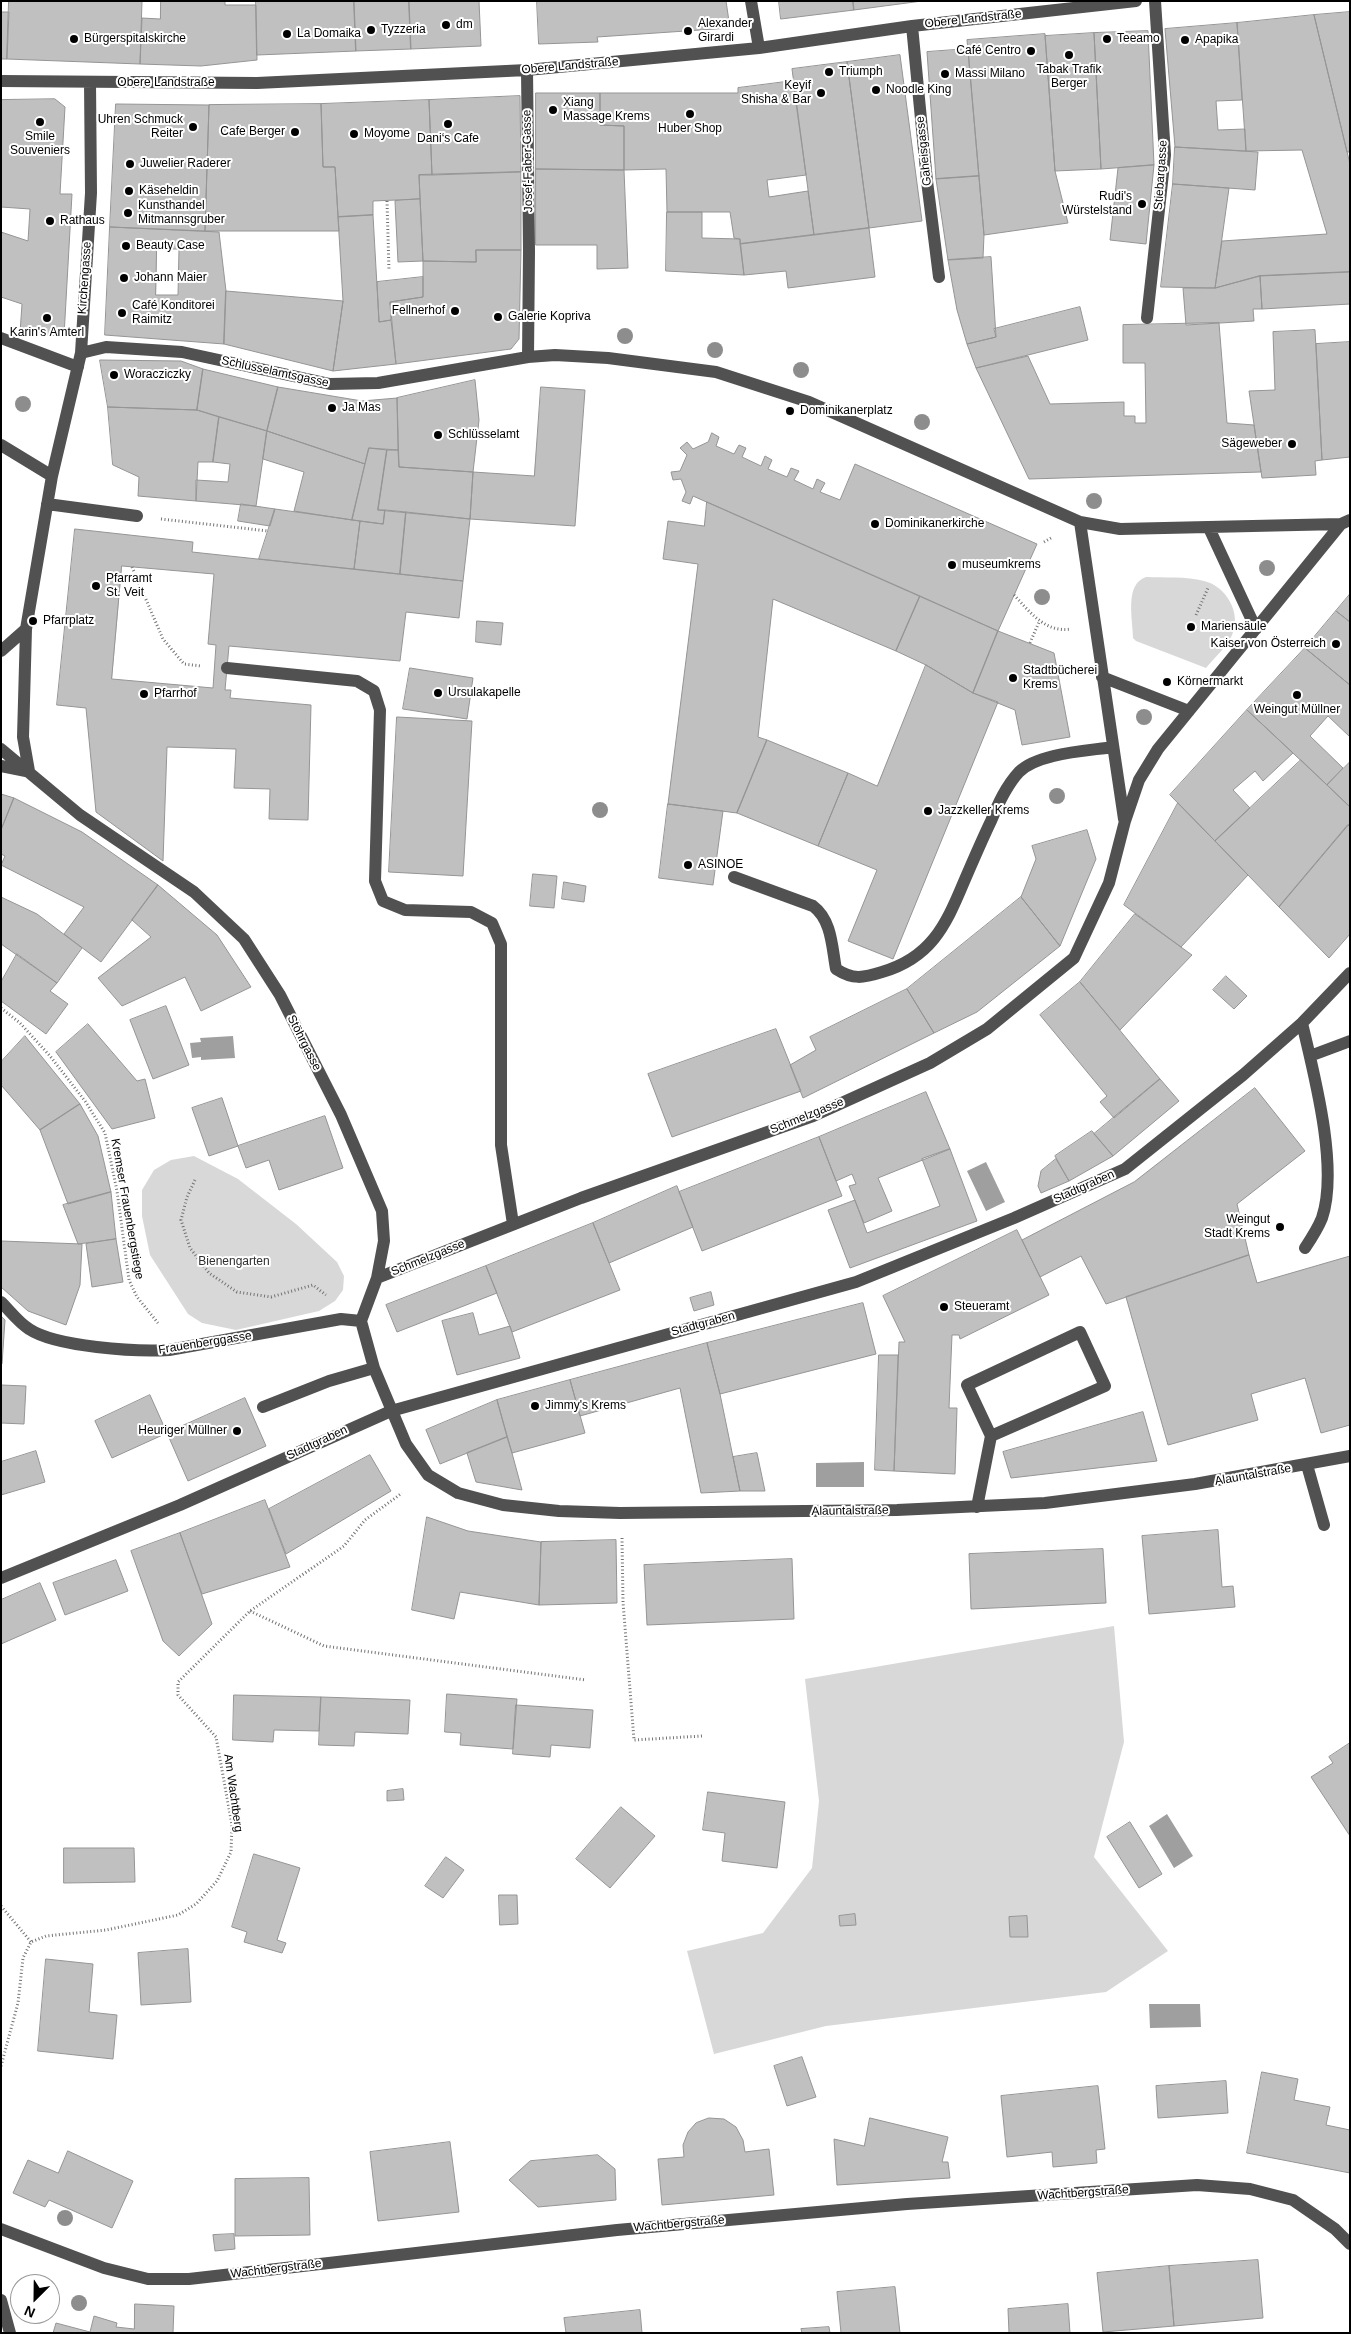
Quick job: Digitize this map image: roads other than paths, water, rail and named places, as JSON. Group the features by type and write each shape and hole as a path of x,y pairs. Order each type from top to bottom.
{"street":[{"path":"751,1 758,48"},
{"name":"Obere Landstraße","path":"1,81 257,83 527,70 758,48 912,26 1136,1"},
{"name":"Stiebargasse","path":"1147,318 1165,155 1155,1"},
{"name":"Gaheisgasse","path":"912,26 927,181 939,277"},
{"name":"Josef-Faber-Gasse","path":"527,70 528,357"},
{"name":"Kirchengasse","path":"81,353 91,193 90,82"},
{"path":"1,338 78,366"},
{"name":"Schlüsselamtsgasse","path":"81,353 106,347 182,352 330,384 378,383 528,357"},
{"path":"29,771 22,720 26,629 52,476 81,353"},
{"path":"528,357 555,355 608,358 716,372 809,402 1080,522 1120,529 1209,528 1345,522"},
{"path":"1,445 52,476"},
{"path":"47,504 137,516"},
{"path":"1080,522 1125,821"},
{"path":"1125,821 1139,780 1158,749 1345,522"},
{"path":"1209,528 1256,629"},
{"path":"1,651 26,629"},
{"path":"227,668 357,681 374,690 380,710 375,881 383,901 404,910 471,912 492,924 501,944 501,1145 513,1224"},
{"path":"1102,677 1189,711"},
{"path":"734,877 814,906 822,913 827,922 836,969 847,977 861,979 897,968 916,957 934,940 949,918 1001,797 1020,771 1044,758 1113,747"},
{"path":"1,749 29,771"},
{"path":"1,766 29,771"},
{"name":"Stöhrgasse","path":"29,771 80,815 194,892 244,939 280,996 341,1115 382,1211 384,1241 377,1278 361,1321"},
{"name":"Schmelzgasse","path":"377,1278 513,1224 813,1116 930,1063 987,1029 1074,958 1109,883 1125,821"},
{"name":"Stadtgraben","path":"1,1578 180,1505 390,1411 856,1282 1014,1218 1125,1169 1244,1075 1302,1023 1350,973"},
{"path":"1302,1023 1310,1056 1323,1132 1328,1184 1322,1218 1306,1248"},
{"path":"1310,1056 1350,1041"},
{"name":"Frauenberggasse","path":"1,1302 29,1329 58,1340 144,1351 168,1350 341,1319 361,1321"},
{"path":"361,1321 374,1368 390,1411"},
{"path":"977,1507 991,1436 967,1385 1080,1332 1105,1386 991,1436"},
{"path":"263,1407 329,1381 374,1368"},
{"name":"Alauntalstraße","path":"390,1411 406,1444 428,1475 458,1493 503,1504 559,1511 620,1513 822,1512 1044,1503 1195,1484 1307,1466 1350,1456"},
{"path":"1307,1466 1324,1525"},
{"name":"Wachtbergstraße","path":"1,2229 104,2268 148,2279 189,2278 617,2230 907,2204 1197,2185 1250,2189 1293,2200 1335,2229 1350,2244"},
{"path":"1,2300 10,2333"}],"place":[{"name":"dm","path":"446,25"},
{"name":"Tyzzeria","path":"371,30"},
{"name":"Alexander Girardi","path":"688,31"},
{"name":"La Domaika","path":"287,34"},
{"name":"Bürgerspitalskirche","path":"74,39"},
{"name":"Teeamo","path":"1107,39"},
{"name":"Apapika","path":"1185,40"},
{"name":"Café Centro","path":"1031,51"},
{"name":"Tabak Trafik Berger","path":"1069,55"},
{"name":"Triumph","path":"829,72"},
{"name":"Massi Milano","path":"945,74"},
{"name":"Noodle King","path":"876,90"},
{"name":"Keyif Shisha & Bar","path":"821,93"},
{"name":"Xiang Massage Krems","path":"553,110"},
{"name":"Huber Shop","path":"690,114"},
{"name":"Smile Souveniers","path":"40,122"},
{"name":"Dani‘s Cafe","path":"448,124"},
{"name":"Uhren Schmuck Reiter","path":"193,127"},
{"name":"Cafe Berger","path":"295,132"},
{"name":"Moyome","path":"354,134"},
{"name":"Juwelier Raderer","path":"130,164"},
{"name":"Käseheldin","path":"129,191"},
{"name":"Rudi's Würstelstand","path":"1142,204"},
{"name":"Kunsthandel Mitmannsgruber","path":"128,213"},
{"name":"Rathaus","path":"50,221"},
{"name":"Beauty Case","path":"126,246"},
{"name":"Johann Maier","path":"124,278"},
{"name":"Fellnerhof","path":"455,311"},
{"name":"Café Konditorei Raimitz","path":"122,313"},
{"name":"Galerie Kopriva","path":"498,317"},
{"name":"Karin's Amterl","path":"47,318"},
{"name":"Woracziczky","path":"114,375"},
{"name":"Ja Mas","path":"332,408"},
{"name":"Dominikanerplatz","path":"790,411"},
{"name":"Schlüsselamt","path":"438,435"},
{"name":"Sägeweber","path":"1292,444"},
{"name":"Dominikanerkirche","path":"875,524"},
{"name":"museumkrems","path":"952,565"},
{"name":"Pfarramt St. Veit","path":"96,586"},
{"name":"Pfarrplatz","path":"33,621"},
{"name":"Mariensäule","path":"1191,627"},
{"name":"Kaiser von Österreich","path":"1336,644"},
{"name":"Stadtbücherei Krems","path":"1013,678"},
{"name":"Körnermarkt","path":"1167,682"},
{"name":"Ursulakapelle","path":"438,693"},
{"name":"Pfarrhof","path":"144,694"},
{"name":"Weingut Müllner","path":"1297,695"},
{"name":"Jazzkeller Krems","path":"928,811"},
{"name":"ASINOE","path":"688,865"},
{"name":"Weingut Stadt Krems","path":"1280,1227"},
{"name":"Steueramt","path":"944,1307"},
{"name":"Jimmy's Krems","path":"535,1406"},
{"name":"Heuriger Müllner","path":"237,1431"}],"park label":[{"name":"Bienengarten","path":"234,1262"}]}
